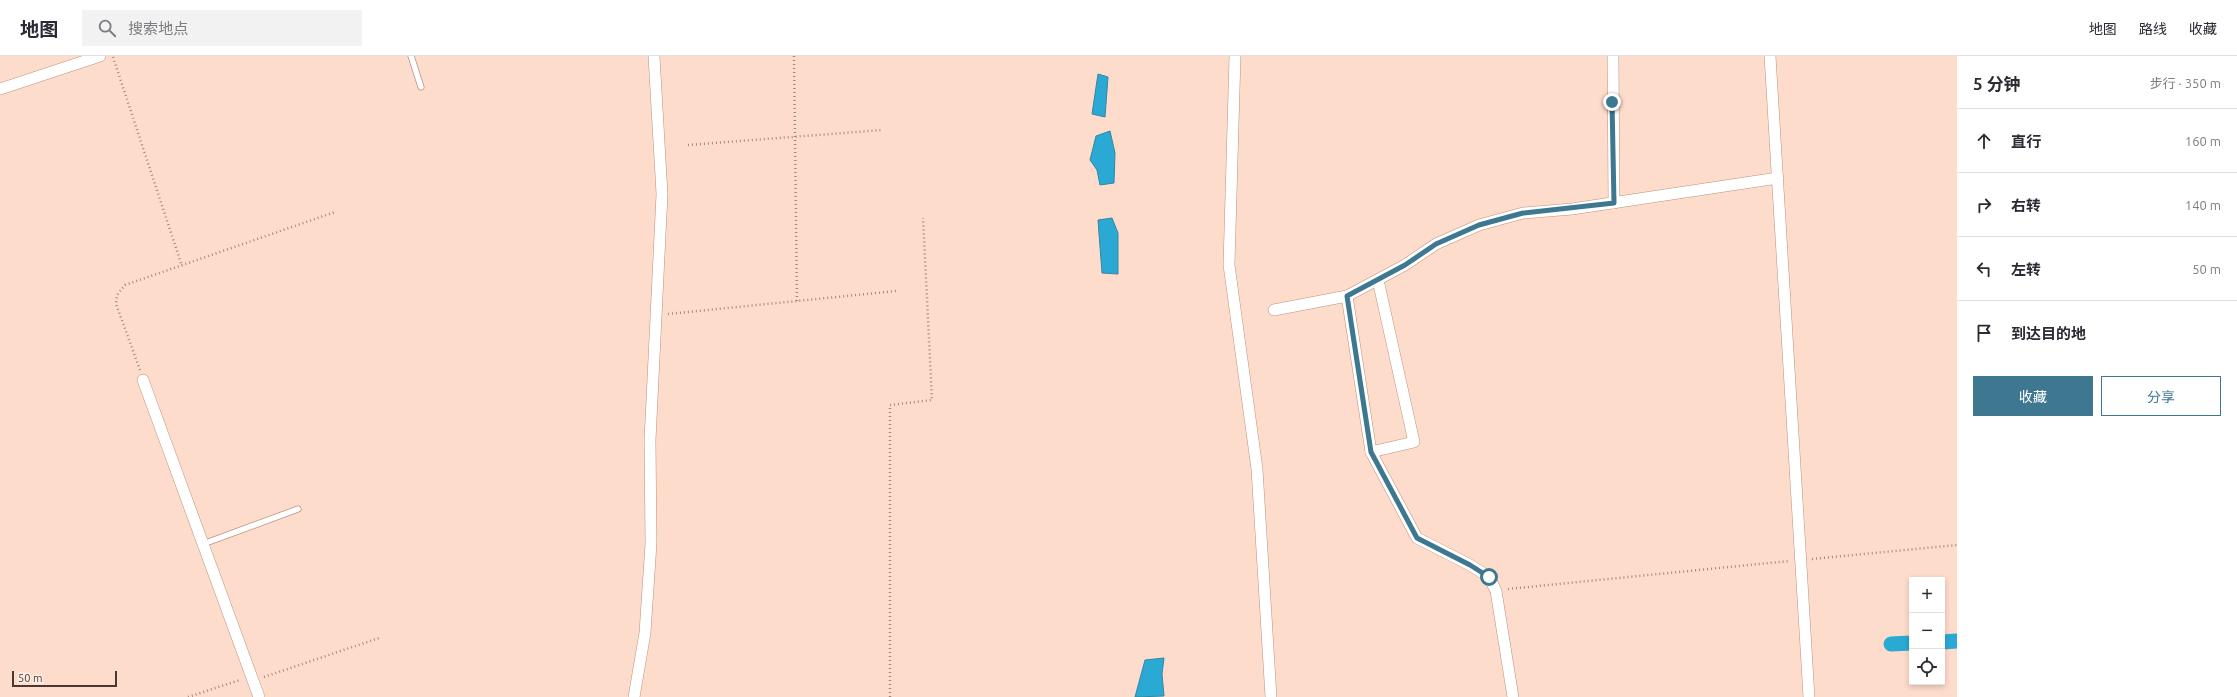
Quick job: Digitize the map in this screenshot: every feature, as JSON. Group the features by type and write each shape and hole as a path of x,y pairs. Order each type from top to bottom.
{"street":[{"path":"0,89 100,56"},
{"path":"634,697 644,634 651,543 650,440 662,194 654,56"},
{"path":"1235,56 1229,265 1257,468 1271,697"},
{"path":"1613,56 1614,203"},
{"path":"1770,56 1808,697"},
{"path":"1274,310 1347,296 1405,265 1436,244 1479,225 1523,213 1614,203 1778,178"},
{"path":"1371,452 1414,442 1378,280"},
{"path":"1347,296 1371,452 1417,538 1470,565 1489,577 1496,591 1513,697"},
{"path":"143,380 259,697"}],"lane":[{"path":"411,56 421,87"},
{"path":"203,544 298,509"}],"path":[{"path":"112,56 182,266"},
{"path":"794,56 797,301"},
{"path":"688,145 795,135 882,130"},
{"path":"143,380 116,304 117,295 125,285 335,212"},
{"path":"890,697 890,405 932,400 923,218"},
{"path":"656,315 896,291"},
{"path":"1496,591 1957,545"},
{"path":"188,697 244,678 262,678 379,638"}],"water":[{"path":"1098,74 1108,77 1105,117 1092,114"},
{"path":"1110,131 1115,153 1114,183 1100,185 1097,170 1090,160 1096,136"},
{"path":"1112,218 1118,233 1118,274 1102,273 1098,220"},
{"path":"1164,658 1162,674 1164,696 1135,697 1145,660"}],"waterway":[{"path":"1945,642 1957,641"},
{"path":"1891,644 1909,643"}],"route":[{"path":"1489,577 1470,565 1417,538 1371,452 1347,296 1405,265 1436,244 1479,225 1523,213 1572,209 1614,203 1612,102"}]}
